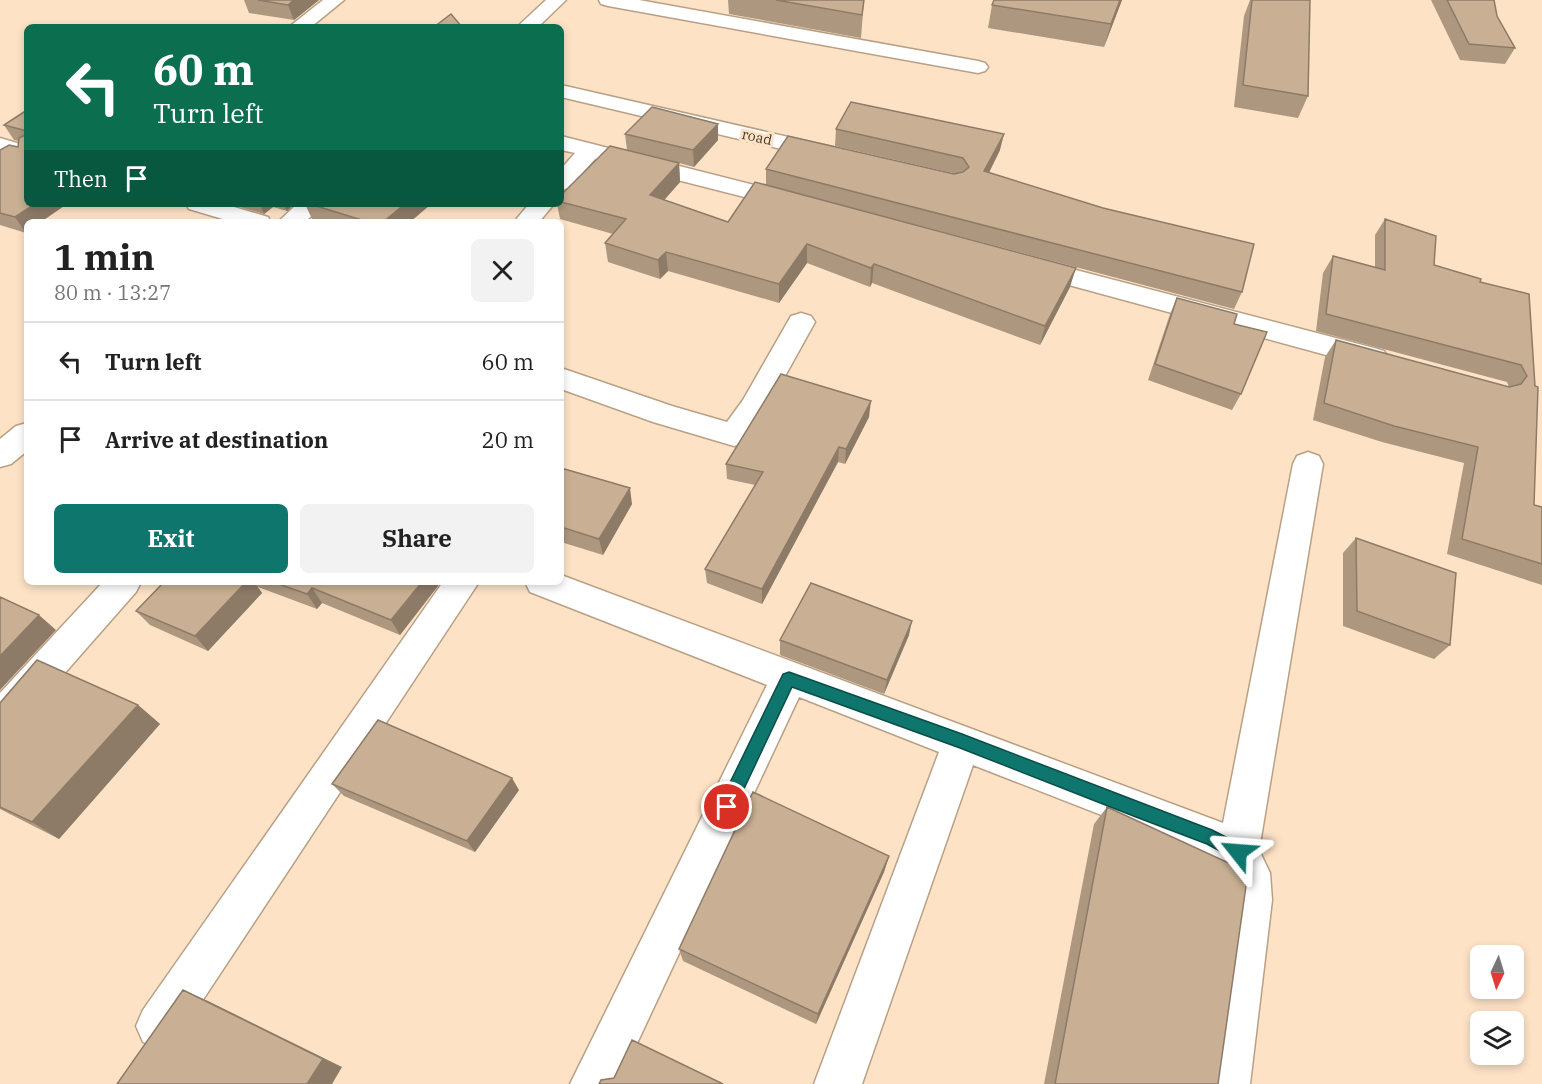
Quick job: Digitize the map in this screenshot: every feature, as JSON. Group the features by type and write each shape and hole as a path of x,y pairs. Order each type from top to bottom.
{"street":[{"path":"303,24 335,0"},
{"path":"530,24 557,0"},
{"path":"608,0 978,67"},
{"name":"road","path":"564,92 849,158"},
{"path":"564,143 814,208"},
{"path":"0,145 24,152"},
{"path":"564,180 590,150"},
{"path":"208,207 249,219"},
{"path":"294,219 308,207"},
{"path":"529,219 539,207"},
{"path":"1010,260 1392,363"},
{"path":"564,379 663,414 734,435 754,407 801,322"},
{"path":"0,456 24,436"},
{"path":"1238,852 1308,464"},
{"path":"0,720 121,585"},
{"path":"158,1027 460,585"},
{"path":"550,585 789,679 962,742 1212,838 1238,852 1249,873 1251,900 1226,1084"},
{"path":"594,1084 789,679"},
{"path":"838,1084 962,742"}],"building":[{"path":"258,0 294,0 288,5"},
{"path":"776,0 864,0 862,15"},
{"path":"994,0 1120,0 1111,24 992,5"},
{"path":"1252,0 1310,0 1308,96 1243,85"},
{"path":"1447,0 1494,0 1497,16 1515,48 1469,44"},
{"path":"451,14 459,24 438,24"},
{"path":"851,102 1004,134 984,171 1103,208 1254,244 1242,292 766,169 788,136 954,174 963,172 969,167 963,158 836,129"},
{"path":"652,107 718,124 693,150 625,134"},
{"path":"24,112 24,130 4,125"},
{"path":"24,136 24,207 30,207 15,217 0,213 0,150 9,145 18,147 19,138"},
{"path":"610,146 679,163 650,195 728,222 755,182 1076,268 1045,326 874,264 871,268 807,244 779,284 666,252 658,260 605,243 626,219 564,203 564,192"},
{"path":"320,207 401,207 387,219 358,219"},
{"path":"1385,219 1436,236 1434,265 1481,279 1480,282 1529,294 1535,386 1538,387 1534,505 1542,507 1542,564 1462,539 1478,447 1394,426 1324,403 1336,340 1509,387 1521,384 1527,376 1521,365 1326,314 1333,256 1385,270"},
{"path":"1177,298 1237,314 1234,324 1267,332 1241,394 1155,364"},
{"path":"781,374 871,401 846,449 839,447 762,589 705,569 763,472 726,464"},
{"path":"564,469 630,488 599,539 564,528"},
{"path":"1356,538 1456,573 1450,645 1357,611"},
{"path":"811,583 912,621 887,680 780,640"},
{"path":"161,585 243,585 195,636 136,611"},
{"path":"282,585 420,585 391,620 312,588 307,594"},
{"path":"0,597 39,615 0,656"},
{"path":"37,660 138,705 32,822 0,807 0,703"},
{"path":"378,720 512,778 467,841 332,784"},
{"path":"753,792 889,856 818,1014 679,949"},
{"path":"1107,807 1244,870 1246,886 1218,1084 1055,1084"},
{"path":"183,990 323,1059 307,1084 117,1084"},
{"path":"632,1040 723,1084 599,1084 601,1080 614,1078"}],"route":[{"path":"727,807 789,679 1136,808 1212,838 1238,852"}]}
